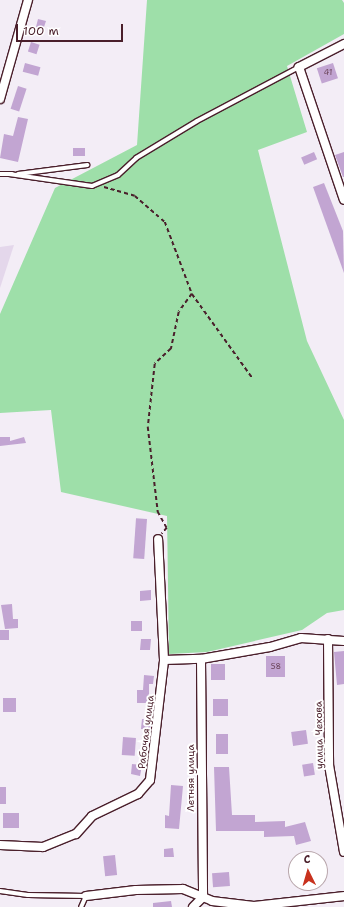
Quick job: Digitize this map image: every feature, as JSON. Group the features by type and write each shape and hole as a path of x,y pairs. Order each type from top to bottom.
{"street":[{"path":"0,99 28,0"},
{"path":"344,44 299,67 344,200"},
{"name":"Рабочая улица","path":"0,845 43,847 76,834 92,816 138,794 150,780 164,660 158,538"},
{"path":"164,660 201,659 270,647 301,638 344,641"},
{"name":"улица Чехова","path":"328,639 329,765 344,852"},
{"name":"Летняя улица","path":"201,659 203,897"},
{"path":"86,896 136,890 183,889 203,897 254,906 344,896"},
{"path":"193,907 203,897"}],"lane":[{"path":"9,174 92,186 118,175 136,158 197,121 299,67"},
{"path":"0,174 87,165"},
{"path":"0,891 28,895 86,896 81,907"}],"path":[{"path":"92,186 111,187 135,196 156,211 171,232 192,294 252,379"},
{"path":"158,538 167,528 158,512 148,427 155,364 171,350 180,312 192,294"}],"shaded area":[{"path":"14,245 0,288 0,247"}],"green space":[{"path":"147,0 342,0 344,3 344,34 287,66 307,132 258,150 307,341 344,420 344,610 327,613 302,630 207,652 169,654 167,516 61,492 51,410 0,413 0,314 55,188 137,145"}],"building":[{"path":"38,19 46,21 43,30 36,27"},
{"path":"31,42 40,45 36,54 28,52"},
{"path":"25,63 40,67 38,76 23,72"},
{"path":"333,63 338,78 322,83 317,68"},
{"path":"18,86 27,89 19,112 11,109"},
{"path":"18,117 28,119 18,162 0,158 4,134 13,136"},
{"path":"73,148 85,148 85,156 73,156"},
{"path":"314,152 317,159 304,165 301,157"},
{"path":"344,152 344,177 343,177 335,155"},
{"path":"324,183 343,231 344,273 313,187"},
{"path":"0,437 10,437 10,441 24,437 26,443 0,446"},
{"path":"136,518 147,519 144,559 133,558"},
{"path":"151,590 151,600 140,601 140,591"},
{"path":"12,604 13,619 18,619 18,628 5,629 1,605"},
{"path":"131,621 142,621 142,631 131,631"},
{"path":"0,630 9,630 9,640 0,640"},
{"path":"141,639 151,639 150,650 140,650"},
{"path":"344,651 344,684 337,685 334,652"},
{"path":"266,656 285,656 285,677 266,677"},
{"path":"211,664 225,664 225,680 211,680"},
{"path":"144,675 154,676 153,684 149,684 149,703 137,703 137,690 143,690"},
{"path":"3,698 16,698 16,712 3,712"},
{"path":"213,699 228,699 228,716 213,716"},
{"path":"142,719 151,720 150,730 141,729"},
{"path":"306,730 308,744 293,746 291,732"},
{"path":"216,734 228,734 228,754 216,754"},
{"path":"123,737 136,738 135,756 122,755"},
{"path":"313,763 315,775 304,777 302,765"},
{"path":"132,764 142,765 140,776 131,774"},
{"path":"214,767 229,767 232,815 255,815 255,822 285,821 285,827 305,822 311,841 296,845 294,836 264,837 264,831 216,831"},
{"path":"171,785 183,786 179,829 165,828 165,815 169,816"},
{"path":"0,787 6,787 6,804 0,804"},
{"path":"3,813 19,813 19,828 3,828"},
{"path":"173,848 174,857 164,857 164,849"},
{"path":"115,855 117,875 105,876 103,856"},
{"path":"229,872 230,886 213,887 212,873"},
{"path":"171,901 172,907 153,907 153,903"}]}
